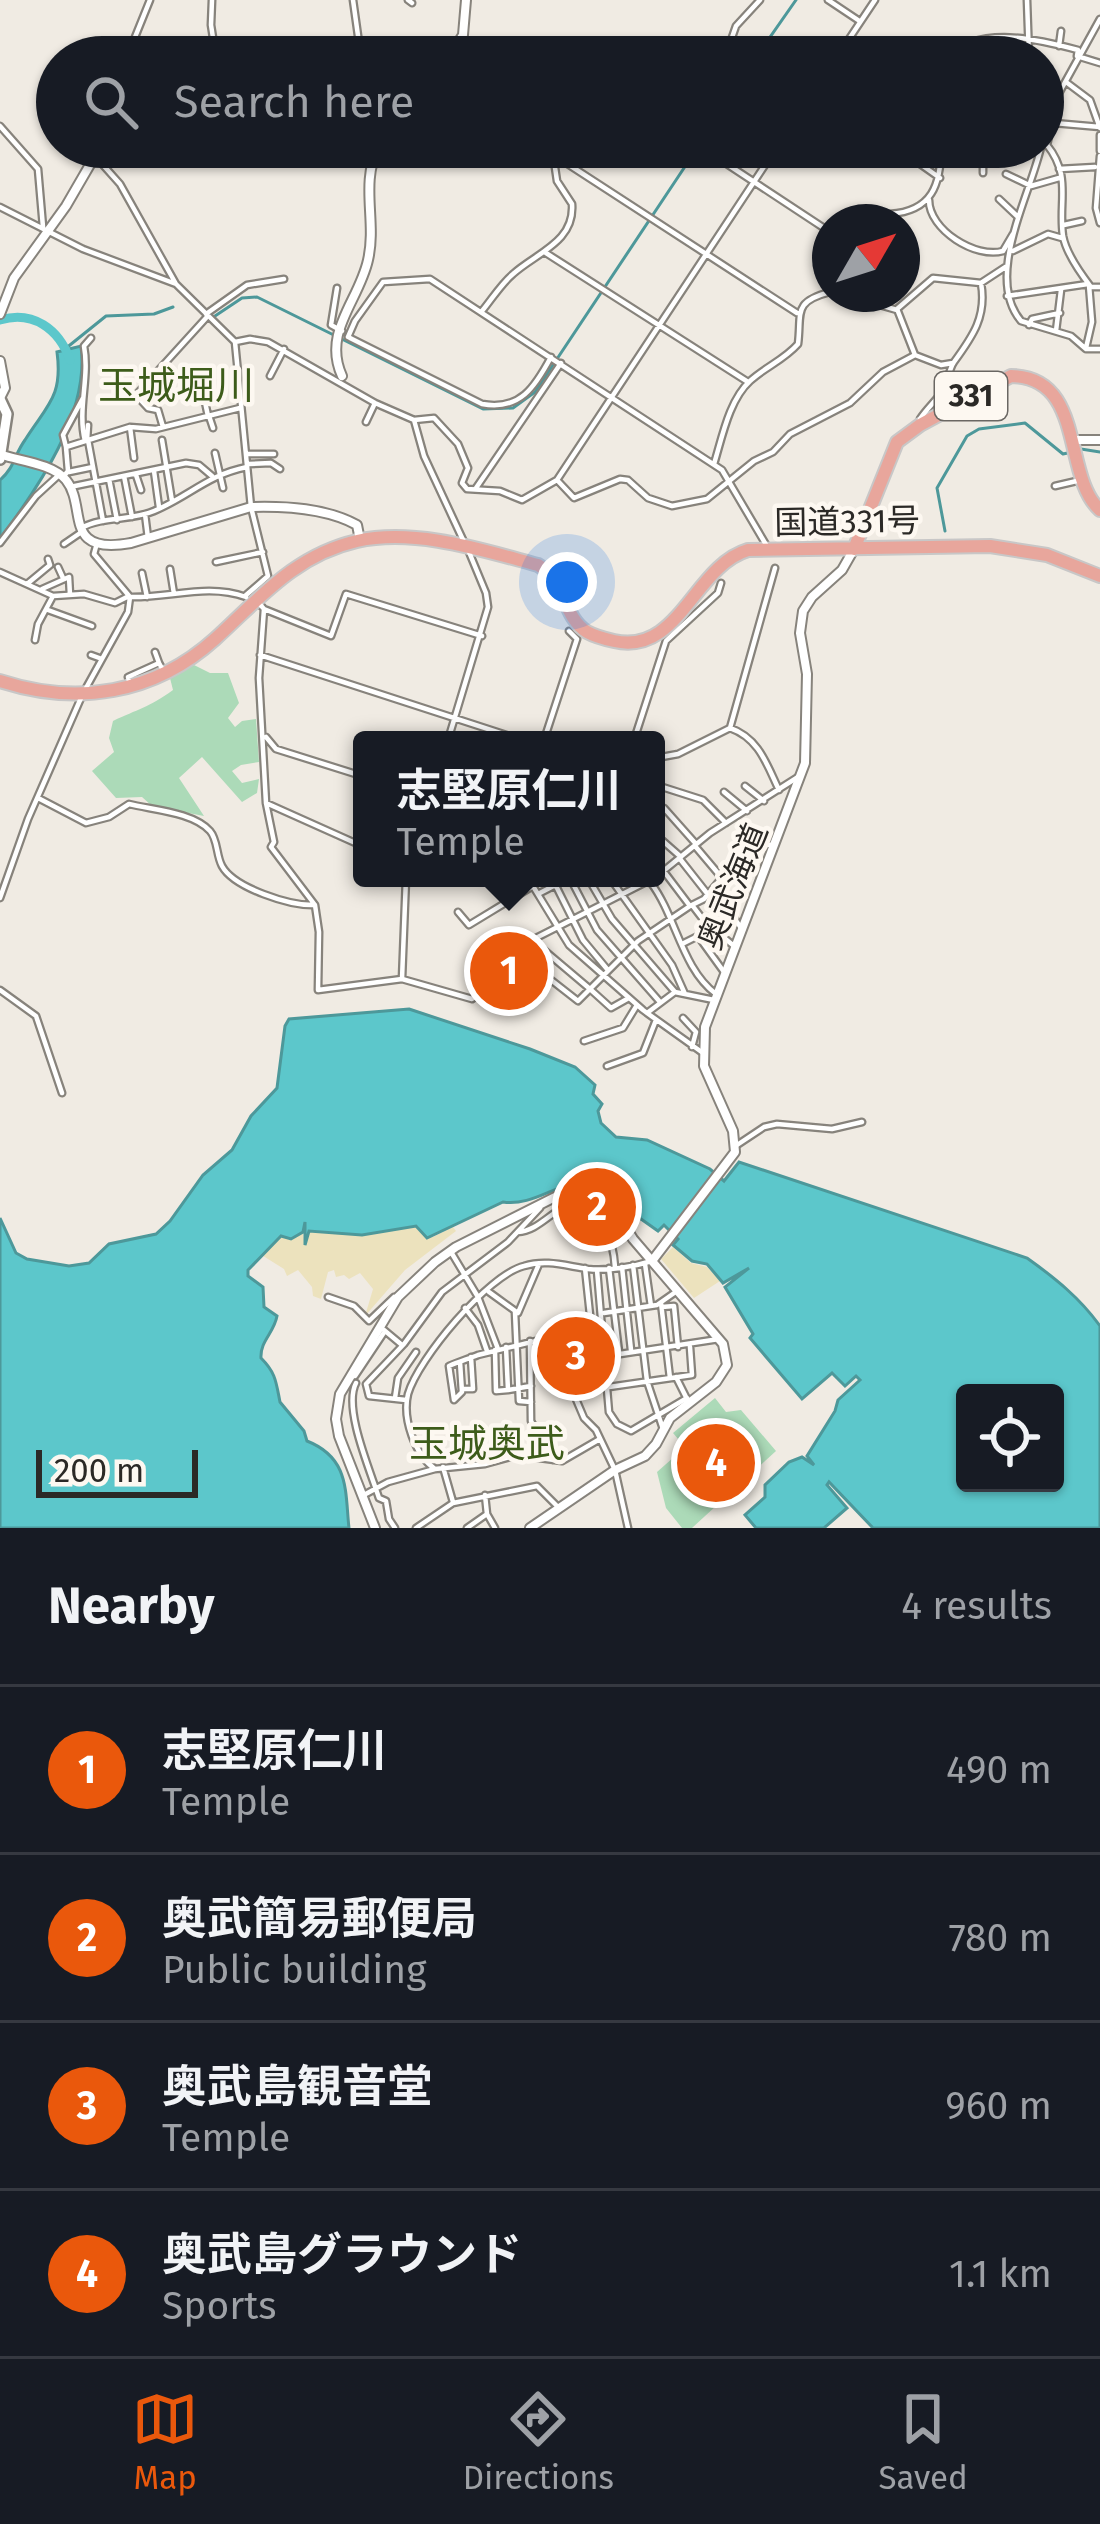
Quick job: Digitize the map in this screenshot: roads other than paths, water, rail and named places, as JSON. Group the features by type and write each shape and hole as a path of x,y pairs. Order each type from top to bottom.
{"highway":[{"name":"331","path":"854,549 897,442 1000,380 1017,376 1032,379 1048,391 1076,447 1082,480 1098,504"},
{"name":"国道331号","path":"0,681 43,693 82,695 132,687 197,654 299,564 360,541 420,539 545,569 558,582 573,620 584,630 628,644 640,644 661,633 726,559 748,550 1013,548 1067,560 1100,576"}],"main road":[{"path":"0,399 7,414 5,458"}],"street":[{"path":"135,36 150,0"},
{"path":"213,0 213,36"},
{"path":"353,0 358,36"},
{"path":"462,36 466,0"},
{"path":"734,36 736,26 760,0"},
{"path":"828,0 861,21"},
{"path":"851,36 875,0"},
{"path":"1027,36 1028,0"},
{"path":"1100,19 1065,82 1090,100 1099,118 1100,223"},
{"path":"1060,31 1060,36"},
{"path":"1064,47 1078,50 1079,56"},
{"path":"1079,56 1100,63"},
{"path":"1064,124 1100,130"},
{"path":"0,126 36,168"},
{"path":"1086,349 1092,322 1089,284 1063,238 1066,192 1059,169 1099,166"},
{"path":"36,168 46,228"},
{"path":"0,314 14,278 86,168"},
{"path":"109,168 176,284 235,342 251,507 268,575 255,601 266,803 272,847 315,905 320,932 318,989 402,979 472,999 504,976 514,976 532,940 635,888"},
{"path":"345,389 334,344 369,257 367,185 372,168"},
{"path":"482,311 516,271 546,253 568,226 572,204 557,181 555,168"},
{"path":"574,168 797,313"},
{"path":"733,168 812,220"},
{"path":"235,342 250,338 284,349 375,404 414,420 434,418 458,444 468,468 462,483 466,489 500,491 521,500 556,480 763,168"},
{"path":"926,168 940,178"},
{"path":"940,168 929,200 932,217 951,235 979,251 1003,251 1015,229"},
{"path":"983,168 983,173"},
{"path":"1036,168 1017,216 1007,266 1007,296 1015,314 1029,325 1071,336 1086,349 1100,350"},
{"path":"1006,174 1031,186 1059,178"},
{"path":"999,199 1017,216"},
{"path":"920,204 929,200"},
{"path":"0,207 83,249 176,284"},
{"path":"1064,225 1082,221"},
{"path":"1013,251 1048,234 1063,238"},
{"path":"546,253 748,382"},
{"path":"920,290 933,278 980,284 1007,266"},
{"path":"163,427 158,410 148,408 136,395 207,315 247,285 284,279"},
{"path":"348,338 383,282 430,279 714,464 730,482 768,549"},
{"path":"920,425 920,418 946,386 953,363 965,351 985,306 980,284"},
{"path":"1007,296 1089,284 1100,287"},
{"path":"338,288 331,325 338,331 482,404 496,406 528,393 556,360"},
{"path":"1056,331 1060,290"},
{"path":"714,464 728,420 748,382 798,344 797,313 812,300"},
{"path":"898,312 915,355"},
{"path":"1029,325 1032,319 1060,313"},
{"path":"92,338 84,346 88,363 83,398 103,521"},
{"path":"270,376 284,349"},
{"path":"556,480 574,498 620,479 628,480 648,498 672,506 707,499 754,461 773,452 790,434 850,403 883,373 915,355 953,363"},
{"path":"476,488 556,360"},
{"path":"0,362 5,388 0,399"},
{"path":"0,543 36,496 61,473 65,429 83,398"},
{"path":"205,402 213,428"},
{"path":"366,422 375,404"},
{"path":"66,447 130,428 163,427 240,408"},
{"path":"414,420 424,456 467,548 488,607 451,731"},
{"path":"87,440 88,425"},
{"path":"130,428 134,458"},
{"path":"162,440 172,501"},
{"path":"1076,447 1100,440"},
{"path":"214,453 223,488"},
{"path":"248,454 274,454"},
{"path":"5,458 61,473 93,466"},
{"path":"64,544 82,529 103,521 160,508 220,472 249,465 272,464 280,469"},
{"path":"70,487 167,467 199,465 212,476"},
{"path":"154,471 160,508"},
{"path":"61,473 82,529 97,543 115,546 251,507 286,507 338,517 357,525 360,541"},
{"path":"136,475 141,490"},
{"path":"124,476 131,517"},
{"path":"109,479 117,520"},
{"path":"1055,487 1082,480"},
{"path":"99,496 112,494"},
{"path":"72,500 89,497"},
{"path":"145,514 148,538"},
{"path":"0,898 82,695 128,612 129,596 94,554 97,543"},
{"name":"奥武海道","path":"703,1053 715,997 807,752 800,622 812,597 836,576 854,549"},
{"path":"216,562 263,552"},
{"path":"27,584 50,565 48,559"},
{"path":"58,567 63,578"},
{"path":"665,756 730,728 775,568"},
{"path":"170,569 174,595"},
{"path":"0,572 53,596 84,594 115,603 129,596 213,588 255,601 331,636 346,593 482,636"},
{"path":"142,573 147,597"},
{"path":"41,590 69,577 70,595"},
{"path":"637,731 666,640 718,593 721,584"},
{"path":"35,640 38,623 53,596"},
{"path":"47,610 92,626"},
{"path":"547,731 577,639 569,631"},
{"path":"155,652 162,668"},
{"path":"91,655 102,659"},
{"path":"260,655 495,731"},
{"path":"730,728 745,734 758,748 779,790"},
{"path":"263,732 276,749 353,773"},
{"path":"665,871 726,823 801,775"},
{"path":"745,786 764,801"},
{"path":"665,788 703,800 726,823"},
{"path":"724,792 747,811"},
{"path":"40,799 86,823 109,817 129,804 192,819 210,831 220,864 230,876 268,896 315,905"},
{"path":"266,803 353,842"},
{"path":"665,809 722,878"},
{"path":"665,843 707,894"},
{"path":"523,958 578,1000 635,945 714,888 754,843 774,846"},
{"path":"665,873 705,922 734,946"},
{"path":"402,979 406,887"},
{"path":"458,912 469,925 531,887"},
{"path":"534,887 568,945 606,972"},
{"path":"538,894 554,887"},
{"path":"556,887 583,940 606,972 637,1005 703,1053 706,1077 736,1145"},
{"path":"574,887 621,959 660,1002"},
{"path":"592,887 601,904 675,992 715,997"},
{"path":"616,887 673,965 686,994"},
{"path":"656,887 692,967 715,997"},
{"path":"714,888 742,928"},
{"path":"684,943 698,936 724,972"},
{"path":"532,940 611,1008 629,998"},
{"path":"0,990 37,1016 62,1093"},
{"path":"647,1012 675,992"},
{"path":"584,1041 623,1028 637,1005"},
{"path":"683,1018 696,1032 692,1047"},
{"path":"607,1066 643,1053 656,1020"},
{"path":"453,1503 439,1468 416,1449 406,1400 418,1373 465,1309 519,1267 562,1262 597,1270 649,1263 719,1177 736,1145 764,1126 832,1129 862,1122"},
{"path":"375,1528 336,1419 351,1381 399,1300 450,1251 544,1202 580,1190 603,1196 649,1263 719,1339 727,1353 725,1370 688,1400 644,1456 615,1470 530,1528"},
{"path":"365,1388 434,1301 518,1232 544,1202"},
{"path":"518,1232 525,1233 568,1204 579,1203 613,1238 620,1354"},
{"path":"450,1251 478,1297 508,1390"},
{"path":"649,1263 651,1307"},
{"path":"531,1402 519,1401 515,1312 539,1264"},
{"path":"633,1265 646,1381 663,1429"},
{"path":"615,1267 631,1353"},
{"path":"585,1268 593,1346 608,1383"},
{"path":"597,1270 608,1409 617,1424 631,1431 688,1400"},
{"path":"488,1290 515,1312"},
{"path":"662,1305 677,1291"},
{"path":"328,1297 354,1306 369,1322 388,1301 399,1300"},
{"path":"662,1305 673,1378 688,1400"},
{"path":"602,1313 674,1306 678,1347"},
{"path":"465,1309 496,1349 496,1391 531,1386"},
{"path":"382,1329 402,1346"},
{"path":"460,1362 462,1389 454,1400 448,1366 496,1349 551,1337 584,1418 615,1470 628,1528"},
{"path":"580,1344 607,1356 719,1339"},
{"path":"530,1341 531,1421 553,1460"},
{"path":"608,1383 694,1374 690,1346"},
{"path":"395,1398 398,1378 416,1352"},
{"path":"462,1389 472,1389 471,1357"},
{"path":"351,1381 369,1396 406,1400"},
{"path":"351,1381 352,1406 376,1489 386,1501 388,1519 395,1528"},
{"path":"361,1496 439,1468 485,1464 517,1455 569,1460 600,1439"},
{"path":"422,1526 453,1503 537,1486 559,1508"},
{"path":"485,1495 495,1528"},
{"path":"467,1528 487,1514"}],"water":[{"path":"81,346 82,371 69,423 45,473 0,539 0,480 52,400 58,380 57,352"},
{"path":"409,1009 575,1067 595,1085 593,1094 602,1104 598,1111 601,1123 616,1137 647,1140 710,1169 724,1181 739,1162 1027,1258 1066,1289 1100,1326 1100,1528 873,1528 829,1482 847,1508 824,1528 756,1528 745,1515 765,1497 765,1485 789,1462 802,1457 814,1465 807,1456 838,1400 860,1380 856,1376 845,1386 832,1373 802,1399 750,1338 753,1334 725,1287 749,1268 723,1283 707,1264 692,1261 673,1245 678,1239 664,1225 658,1231 641,1219 626,1218 621,1211 630,1197 620,1208 605,1192 577,1183 519,1202 503,1202 427,1238 416,1226 362,1235 309,1231 305,1245 305,1222 303,1232 291,1239 281,1236 248,1270 248,1276 263,1287 264,1307 277,1316 261,1358 273,1373 280,1402 307,1441 321,1448 338,1467 349,1528 0,1528 0,1218 16,1253 69,1266 89,1263 109,1244 156,1234 203,1175 232,1150 251,1116 277,1088 289,1019"}],"waterway":[{"path":"771,36 796,0"},
{"path":"215,316 242,298 257,297 483,409 513,408 535,392 684,168"},
{"path":"65,349 106,316 154,314 173,307"},
{"path":"0,320 23,318 43,325 59,339 70,360"},
{"path":"945,531 937,488 967,436 979,429 1025,423 1063,454 1072,452"},
{"path":"1081,449 1100,452"},
{"path":"473,996 503,971"}],"place":[{"name":"志堅原仁川","path":"509,971"},
{"name":"奥武簡易郵便局","path":"597,1207"},
{"name":"奥武島観音堂","path":"576,1356"},
{"name":"奥武島グラウンド","path":"716,1463"}],"district":[{"name":"玉城堀川","path":"176,385"},
{"name":"玉城奥武","path":"487,1443"}]}
